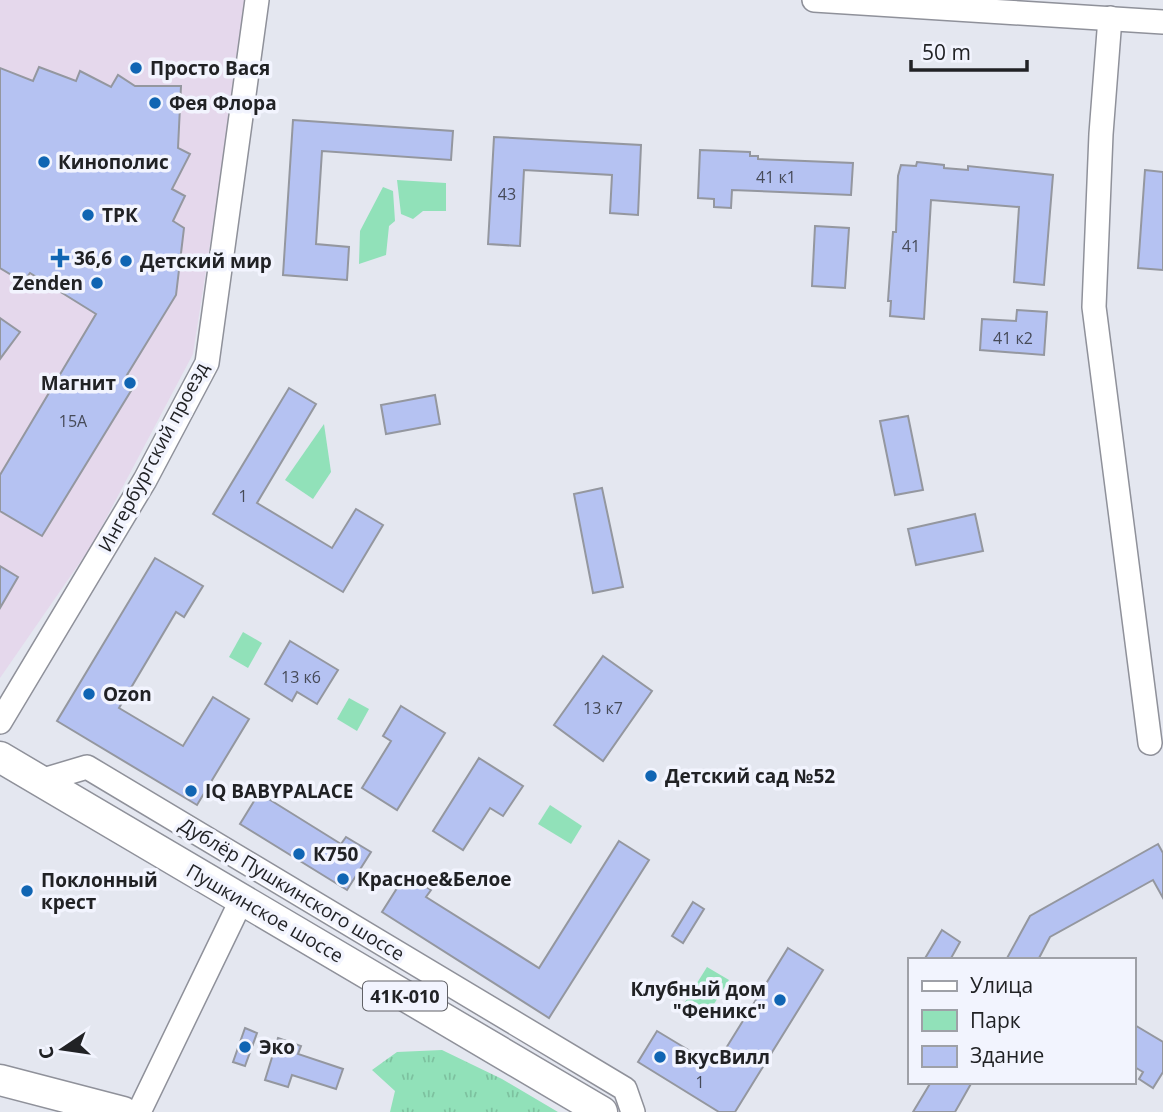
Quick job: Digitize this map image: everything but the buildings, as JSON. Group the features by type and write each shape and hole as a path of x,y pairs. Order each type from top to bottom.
{"main road":[{"name":"Пушкинское шоссе","path":"0,757 602,1112"},
{"path":"0,1080 123,1112"}],"street":[{"name":"Ингербургский проезд","path":"0,722 145,480 207,363 257,0"},
{"path":"814,0 1163,22"},
{"path":"1110,18 1101,134 1094,307 1150,743"},
{"name":"Дублёр Пушкинского шоссе","path":"40,781 87,767 614,1082 625,1089 633,1112"},
{"path":"139,1112 242,899"}],"shaded area":[{"path":"0,0 248,0 193,354 92,545 0,678"}],"green space":[{"path":"397,180 446,183 446,211 423,211 413,219 401,214"},
{"path":"383,187 393,191 395,221 389,226 386,255 359,264 360,231"},
{"path":"324,424 331,472 313,499 285,480"},
{"path":"243,632 262,643 248,668 229,657"},
{"path":"349,698 369,709 357,731 337,719"},
{"path":"550,805 582,826 571,844 538,824"},
{"path":"707,967 729,980 704,1020 682,1007"},
{"path":"442,1050 502,1079 558,1112 390,1112 395,1091 372,1070 397,1052"}],"place":[{"name":"Просто Вася","path":"136,68"},
{"name":"Фея Флора","path":"155,103"},
{"name":"Кинополис","path":"44,162"},
{"name":"ТРК","path":"88,215"},
{"name":"36,6","path":"60,258"},
{"name":"Детский мир","path":"126,261"},
{"name":"Zenden","path":"97,283"},
{"name":"Магнит","path":"130,383"},
{"name":"Ozon","path":"89,694"},
{"name":"Детский сад №52","path":"651,776"},
{"name":"IQ BABYPALACE","path":"191,791"},
{"name":"К750","path":"299,854"},
{"name":"Красное&Белое","path":"343,879"},
{"name":"Поклонный крест","path":"27,891"},
{"name":"Клубный дом \"Феникс\"","path":"780,1000"},
{"name":"Эко","path":"245,1047"},
{"name":"ВкусВилл","path":"660,1057"}]}
